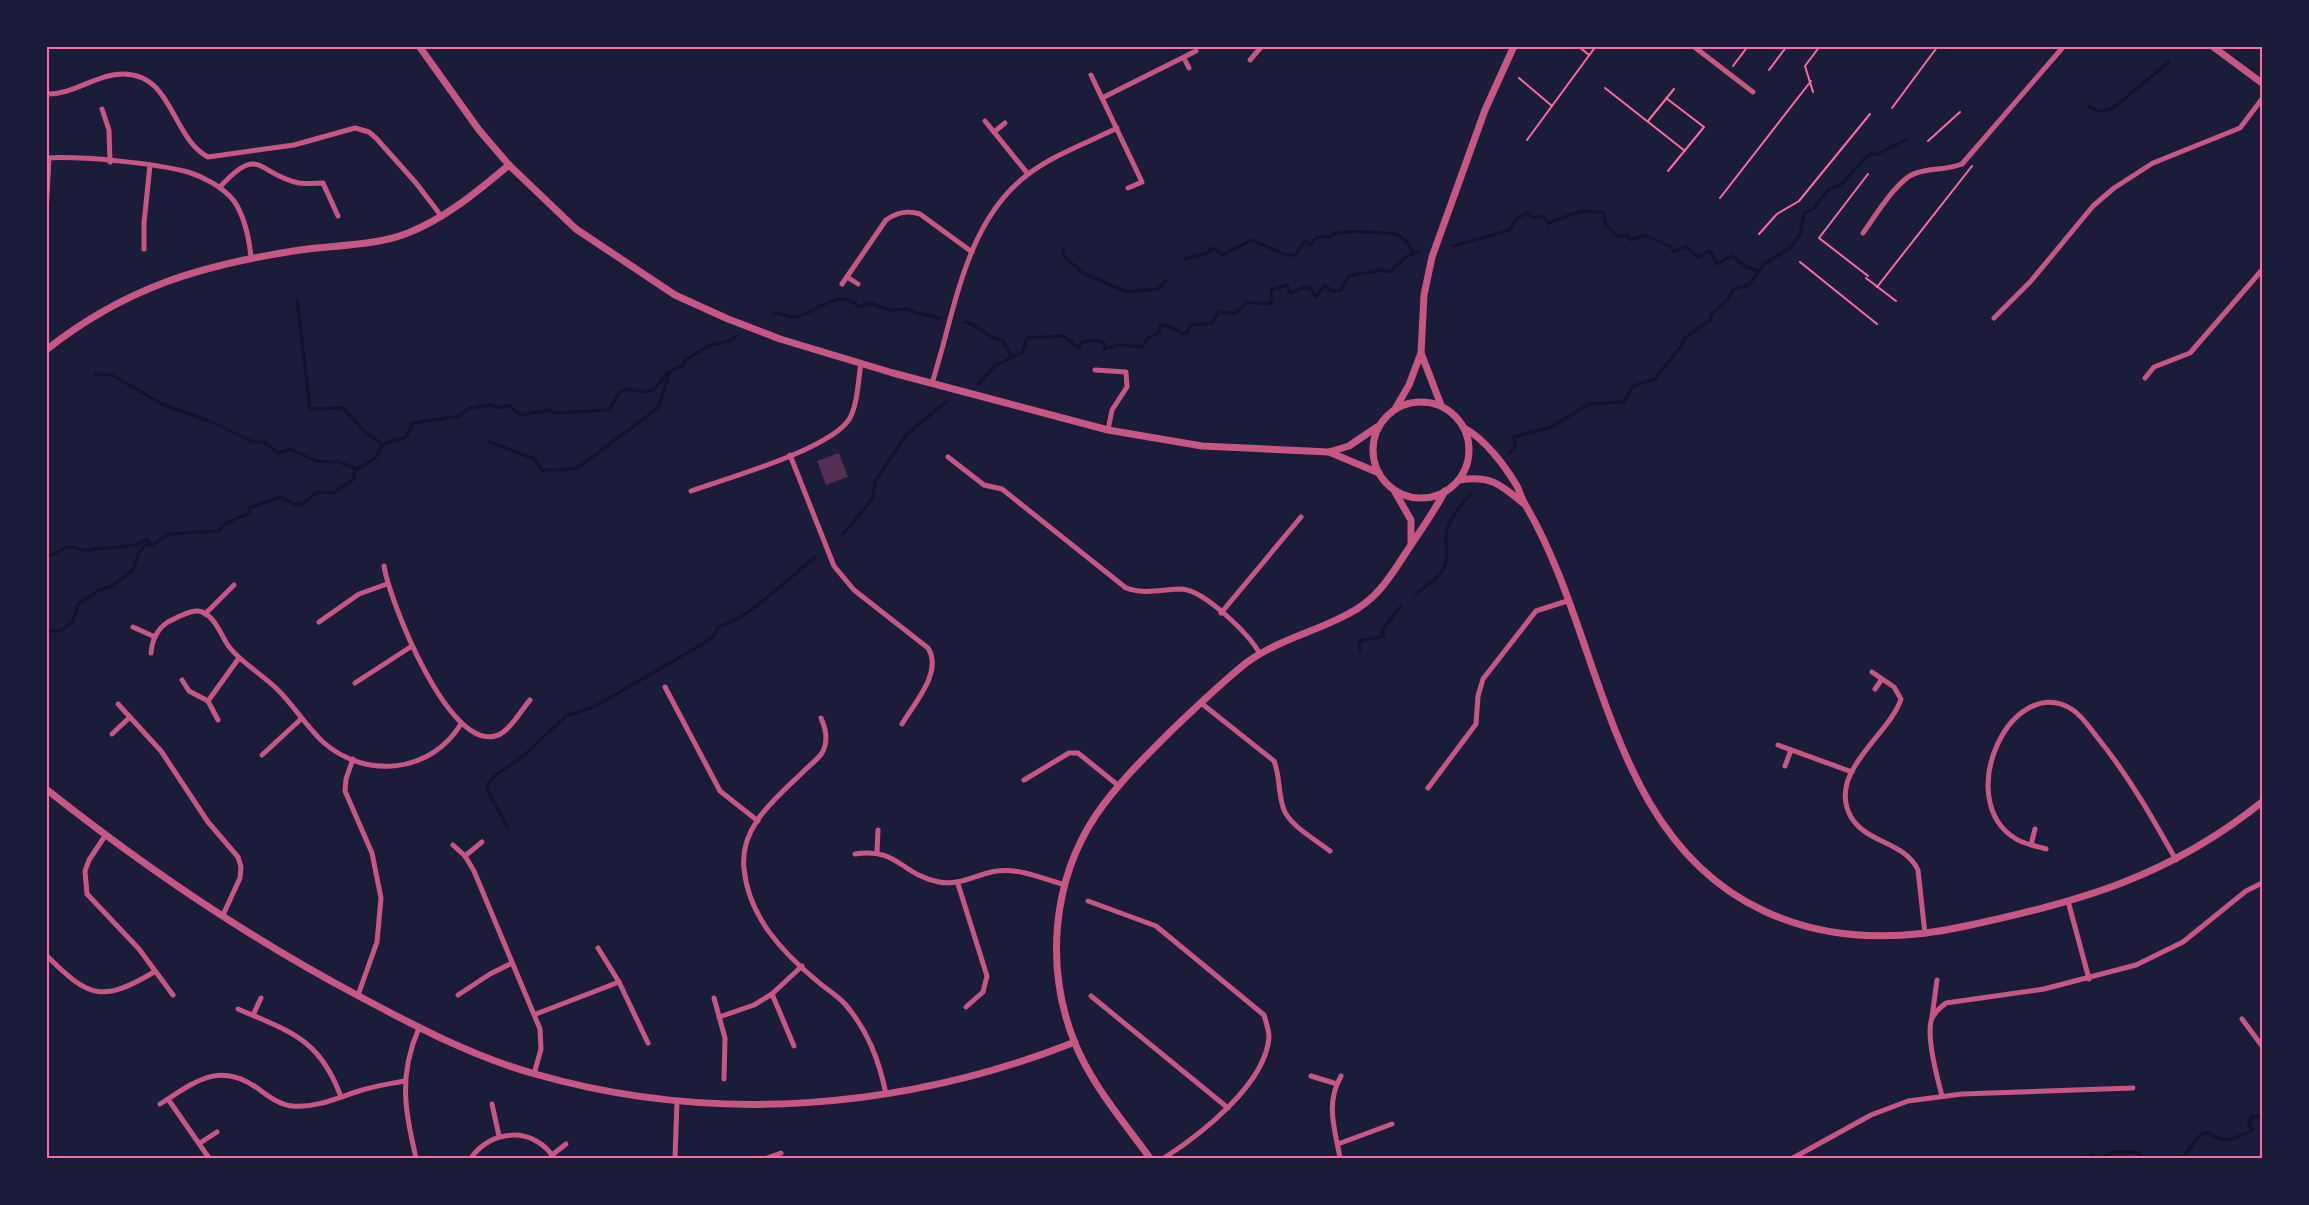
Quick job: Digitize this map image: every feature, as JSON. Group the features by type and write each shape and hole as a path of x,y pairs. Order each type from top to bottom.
{"street":[{"path":"419,46 479,130 509,165 578,231 675,295 728,320 780,339 861,363 1108,430 1202,446 1329,452 1349,447 1380,425 1395,409 1409,386 1421,353 1424,295 1432,257 1485,110 1514,46"},
{"path":"1250,60 1262,46"},
{"path":"1693,46 1753,92"},
{"path":"2212,46 2262,83"},
{"path":"1863,233 1902,182 1913,174 1947,170 1962,164 2062,47"},
{"path":"1102,98 1196,51"},
{"path":"1184,58 1189,68"},
{"path":"46,94 71,90 121,74 140,76 153,84 166,98 186,138 196,150 208,157 294,145 356,128 369,132 417,183 442,217"},
{"path":"1091,75 1142,182 1128,188"},
{"path":"1994,318 2031,281 2093,206 2114,188 2153,163 2240,128 2262,99"},
{"path":"102,109 110,130 110,162"},
{"path":"985,121 1028,174"},
{"path":"994,132 1005,123"},
{"path":"932,383 972,252 989,217 1011,189 1028,174 1117,129"},
{"path":"46,214 48,158 150,165 189,172 220,187 233,201 243,218 251,258"},
{"path":"220,187 234,171 248,163 261,165 298,183 323,183 338,216"},
{"path":"144,249 144,223 150,165"},
{"path":"48,347 130,296 194,271 251,258 376,241 406,234 442,217 509,165"},
{"path":"842,284 886,220 894,214 911,211 920,214 972,252"},
{"path":"2145,378 2154,367 2190,353 2262,270"},
{"path":"847,277 858,284"},
{"path":"1421,353 1441,405"},
{"path":"691,491 828,439 845,425 855,406 861,363"},
{"path":"1095,370 1126,372 1127,387 1112,410 1108,430"},
{"path":"1150,1158 1092,1078 1075,1042 1065,1013 1056,966 1056,941 1065,885 1081,842 1096,815 1119,786 1201,702 1260,654 1350,614 1393,577 1445,491 1458,480 1468,460 1469,441 1456,416 1441,405 1422,401 1395,409"},
{"path":"1379,473 1373,448 1380,425"},
{"path":"1464,428 1473,433 1508,472 1518,489 1546,545 1629,763 1666,831 1694,864 1751,905 1814,930 1892,937 1925,934 2030,913 2120,886 2176,860 2219,835 2262,802"},
{"path":"1329,452 1379,473 1393,489 1412,520 1411,545"},
{"path":"790,455 834,566 854,590 928,648 934,658 933,670 902,724"},
{"path":"948,457 984,485 1002,489 1126,588 1137,592 1192,591 1249,638 1260,654"},
{"path":"1458,480 1479,477 1496,482 1523,503"},
{"path":"1393,489 1420,498 1445,491"},
{"path":"1221,613 1301,518"},
{"path":"384,566 387,584 412,646 435,688 461,724 477,733 492,737 500,734 530,699"},
{"path":"319,622 359,594 387,584"},
{"path":"205,614 234,585"},
{"path":"1428,788 1476,724 1478,696 1483,679 1536,611 1568,601"},
{"path":"151,653 155,637 166,624 185,614 198,611 205,614 211,618 224,640 239,658 279,691 324,742 353,759 386,766 418,761 435,754 454,736 461,724"},
{"path":"133,627 155,637"},
{"path":"355,683 412,646"},
{"path":"208,701 239,658"},
{"path":"1872,672 1899,693 1899,705 1852,772 1845,801 1856,824 1864,832 1908,855 1918,870 1925,934"},
{"path":"1875,689 1882,679"},
{"path":"182,680 189,691 208,701 218,720"},
{"path":"665,687 720,791 758,821"},
{"path":"1201,702 1274,760 1279,774 1283,809 1290,819 1330,852"},
{"path":"118,704 161,751 208,822 238,857 241,867 240,878 223,915"},
{"path":"2046,849 2031,845 2007,833 1992,810 1988,781 1989,768 1996,746 2010,724 2033,707 2056,704 2075,711 2108,750 2148,810 2176,860"},
{"path":"112,734 130,717"},
{"path":"821,718 827,732 823,752 770,804 748,834 743,868 751,900 765,930 844,1002 865,1031 879,1061 886,1094"},
{"path":"262,755 302,719"},
{"path":"1778,745 1852,772"},
{"path":"1785,766 1791,750"},
{"path":"1024,780 1069,753 1078,753 1119,786"},
{"path":"353,759 346,779 345,791 372,853 381,898 375,951 358,995"},
{"path":"46,789 105,836 267,945 419,1028 488,1059 534,1074 628,1095 677,1101 756,1106 837,1102 994,1071 1075,1042"},
{"path":"2031,845 2035,829"},
{"path":"876,852 878,830"},
{"path":"105,836 89,860 85,871 87,894 139,950 172,995"},
{"path":"465,856 482,842"},
{"path":"453,845 465,856 474,870 512,963 536,1014 541,1040 534,1074"},
{"path":"855,854 876,852 929,880 958,884 1005,871 1065,885"},
{"path":"1931,1021 1937,1010 1958,1000 2029,991 2089,979 2136,965 2162,953 2195,933 2247,891 2262,883"},
{"path":"958,884 987,976 983,992 966,1007"},
{"path":"1088,901 1155,926 1264,1015 1269,1035 1266,1051 1250,1080 1228,1108 1200,1134 1164,1158"},
{"path":"2068,901 2089,979"},
{"path":"598,948 619,982 648,1043"},
{"path":"46,956 78,984 96,992 117,992 154,972"},
{"path":"458,996 490,974 512,963"},
{"path":"719,1017 754,1005 772,994 802,966"},
{"path":"1937,980 1931,1021 1942,1096"},
{"path":"536,1014 619,982"},
{"path":"772,994 794,1046"},
{"path":"1091,996 1228,1108"},
{"path":"253,1015 261,998"},
{"path":"714,998 725,1038 724,1079"},
{"path":"238,1009 301,1038 317,1052 333,1076 340,1097"},
{"path":"2242,1019 2262,1046"},
{"path":"416,1158 404,1082 409,1052 419,1028"},
{"path":"160,1104 193,1082 218,1075 231,1075 243,1080 272,1100 292,1107 314,1106 340,1097 404,1082"},
{"path":"1340,1158 1331,1114 1333,1092 1341,1076"},
{"path":"1311,1077 1337,1084"},
{"path":"1793,1158 1893,1106 1942,1096 2133,1088"},
{"path":"168,1099 209,1158"},
{"path":"675,1158 677,1101"},
{"path":"492,1104 499,1136"},
{"path":"1338,1144 1392,1124"},
{"path":"200,1143 217,1132"},
{"path":"471,1158 479,1147 499,1136 513,1134 529,1137 542,1144 553,1156 566,1144"},
{"path":"767,1158 781,1153"}],"path":[{"path":"1578,46 1589,55"},
{"path":"1527,140 1596,46"},
{"path":"1728,73 1748,46"},
{"path":"1769,70 1787,46"},
{"path":"1813,92 1805,66 1820,46"},
{"path":"1892,108 1938,46"},
{"path":"1519,78 1552,106"},
{"path":"1720,198 1811,81"},
{"path":"1605,88 1685,151"},
{"path":"1648,121 1674,89"},
{"path":"1666,98 1704,128 1668,171"},
{"path":"1928,141 1960,111"},
{"path":"1759,234 1777,214 1799,201 1870,114"},
{"path":"1877,287 1979,157"},
{"path":"1868,174 1819,238 1896,301"},
{"path":"1800,262 1877,324"}],"building":[{"path":"839,453 848,477 826,485 817,461"}],"waterway":[{"path":"2088,106 2098,111 2112,109 2169,62"},
{"path":"1509,453 1515,447 1514,437 1551,427 1589,404 1624,402 1633,386 1655,379 1682,345 1684,338 1710,321 1711,315 1728,299 1734,289 1749,285 1763,265 1792,246 1800,234 1804,213 1814,208 1829,189 1841,185 1869,154 1877,154 1906,140"},
{"path":"1453,246 1510,230 1516,219 1526,213 1534,218 1543,216 1548,223 1581,211 1603,212 1606,225 1617,236 1628,236 1631,240 1645,235 1671,247 1674,252 1686,246 1698,257 1710,251 1717,264 1732,256 1746,267 1759,271"},
{"path":"1185,259 1207,253 1213,248 1225,254 1252,240 1286,255 1295,255 1305,241 1310,245 1316,238 1324,236 1327,238 1334,234 1351,231 1397,234 1408,243 1413,253"},
{"path":"1063,250 1064,256 1083,273 1127,292 1159,289 1166,280"},
{"path":"978,384 996,365 1022,353 1027,338 1064,336 1078,348 1082,342 1096,340 1104,343 1105,349 1117,345 1142,347 1148,338 1159,333 1160,326 1166,325 1183,334 1188,332 1190,325 1212,323 1219,312 1236,313 1247,302 1270,304 1271,290 1287,285 1290,293 1305,287 1311,289 1315,297 1325,285 1332,291 1340,291 1349,276 1381,270 1390,272 1407,256 1420,252"},
{"path":"297,299 310,409 343,408 367,434 383,444"},
{"path":"773,313 796,317 828,302 844,299 858,307 871,303 888,310 908,309 940,318"},
{"path":"965,322 1002,340 1012,357"},
{"path":"46,631 61,631 73,621 78,604 99,590 112,586 133,570 139,552 146,545 152,545 168,534 218,531 225,524 249,513 249,508 281,497 293,504 301,505 317,492 333,493 354,479 354,471 375,458 383,444 406,437 413,423 460,416 469,408 492,405 499,408 508,405 521,415 549,410 555,413 609,410 619,393 627,389 647,392 655,389 667,373 683,365 686,359 711,345 730,341 736,336"},
{"path":"490,442 534,459 543,471 579,467 658,408 670,371"},
{"path":"95,374 112,375 162,404 214,423 253,442 264,442 279,453 290,449 316,461 339,462 357,469"},
{"path":"843,534 873,498 875,481 908,433 946,402"},
{"path":"1416,593 1442,572 1446,560 1447,529 1463,502 1471,494"},
{"path":"46,557 67,547 84,551 134,545 147,539 151,545"},
{"path":"507,827 487,789 488,783 496,775 524,755 566,716 594,707 706,642 714,636 718,627 755,607 815,557"},
{"path":"1360,650 1360,641 1384,636 1382,630 1401,606"},
{"path":"2182,1158 2201,1134 2208,1133 2220,1139 2230,1139 2253,1130 2249,1125 2251,1117 2257,1116 2262,1120"},
{"path":"2103,1158 2115,1152 2139,1153 2142,1158"},
{"path":"2085,1158 2092,1155 2096,1158"}]}
